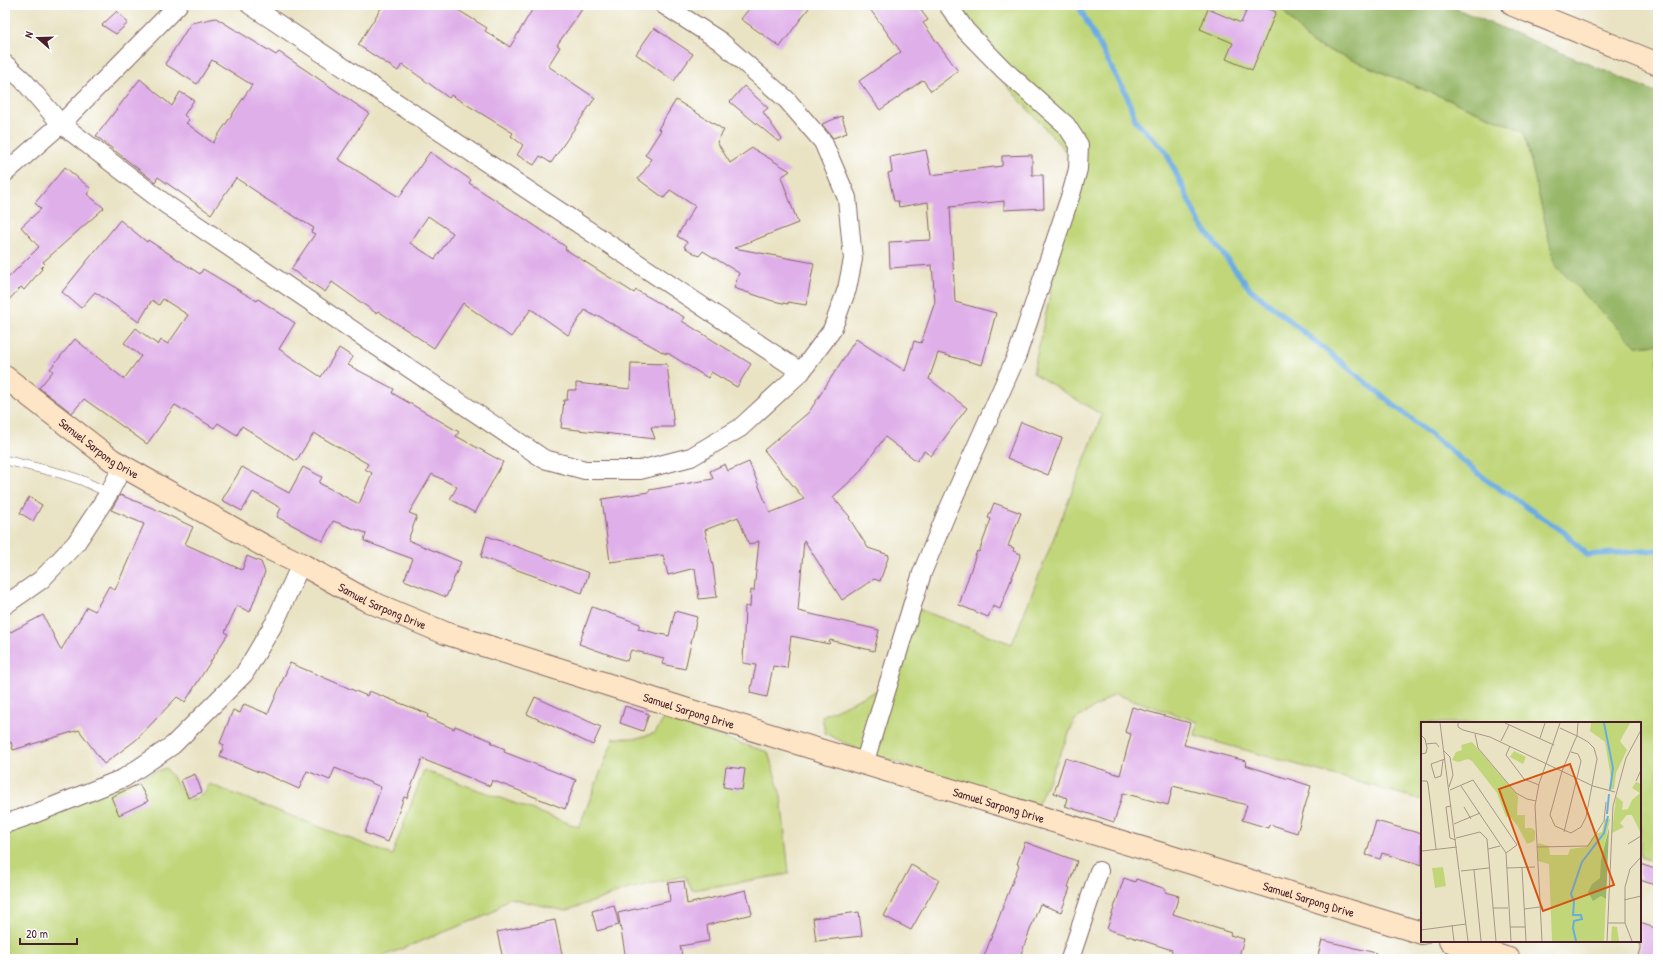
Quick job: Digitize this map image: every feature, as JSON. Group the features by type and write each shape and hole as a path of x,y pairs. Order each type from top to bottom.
{"street":[{"path":"5,173 61,124 178,5"},
{"path":"250,5 801,372"},
{"path":"5,64 23,80 61,124 167,205 544,459 586,470 640,470 690,457 740,428 801,372 832,330 847,289 853,259 847,198 823,142 787,100 720,41 664,5"},
{"path":"864,764 922,573 945,517 1017,355 1072,192 1078,169 1079,145 1066,125 1004,70 966,31 948,5"},
{"path":"1513,5 1658,64"},
{"name":"Samuel Sarpong Drive","path":"5,377 112,460 268,548 301,564 366,600 445,633 688,710 1421,933"},
{"path":"5,605 41,580 71,548 109,493 124,466"},
{"path":"5,824 124,778 173,745 244,674 275,622 301,564"},
{"path":"1070,959 1099,871"},
{"path":"1453,942 1509,959"}],"lane":[{"path":"5,460 63,474 109,493"}],"green space":[{"path":"960,5 1278,5 1311,43 1524,131 1555,265 1636,346 1658,344 1658,864 1641,857 1641,722 1421,722 1421,800 1195,736 1198,722 1115,694 1075,720 1037,806 863,752 825,733 822,716 880,689 910,606 1012,644 1102,415 1033,373 1078,165 990,67"},
{"path":"1278,5 1447,5 1658,93 1658,344 1636,346 1555,265 1524,131 1311,43"},
{"path":"664,719 768,752 781,796 789,874 692,890 685,876 629,889 565,911 509,898 490,914 376,959 5,959 5,826 166,768 189,801 204,794 209,784 392,855 424,770 579,827 614,738 637,738 655,733"}],"building":[{"path":"383,5 450,5 487,28 485,31 510,47 535,5 585,5 557,45 560,47 548,66 595,98 551,163 540,156 534,165 517,155 523,145 511,136 513,133 451,95 449,98 402,64 398,71 358,45"},
{"path":"752,5 811,5 780,47 741,19"},
{"path":"867,5 917,5 928,20 923,23 958,71 931,91 923,80 880,110 859,81 901,52"},
{"path":"1249,5 1260,5 1276,12 1252,70 1226,59 1233,43 1200,29 1208,9 1241,23"},
{"path":"117,11 128,23 116,34 102,25"},
{"path":"216,18 276,55 279,52 369,113 338,159 399,197 430,152 471,180 469,183 566,247 565,249 634,293 636,290 684,317 682,321 751,364 737,387 711,372 708,378 666,352 666,354 597,315 596,317 585,310 568,335 531,309 511,337 463,303 434,348 378,311 376,313 332,282 325,292 291,269 315,234 311,232 314,228 259,195 260,194 236,178 211,214 158,177 155,182 96,136 140,79 172,106 180,92 194,100 184,115 189,120 186,123 213,143 252,85 212,60 197,84 165,64 191,23","holes":["428,216 453,233 435,259 410,243"]},
{"path":"654,28 693,54 674,81 636,54"},
{"path":"744,86 768,108 763,112 782,139 779,142 730,102"},
{"path":"676,100 724,130 717,142 730,163 752,148 790,171 781,177 798,223 734,248 814,263 806,305 773,301 734,288 739,273 703,251 699,256 684,247 687,242 677,236 695,206 670,190 664,198 638,179 650,163 649,162 651,159 645,155 661,130 658,129"},
{"path":"842,116 847,133 833,138 822,124"},
{"path":"926,150 931,175 1002,166 1002,156 1032,155 1032,175 1043,175 1044,208 1004,210 1004,201 950,207 955,302 996,313 982,365 938,353 929,379 967,408 931,456 924,451 917,461 885,437 858,474 833,497 850,517 849,518 868,548 889,555 880,581 874,579 842,600 804,540 798,611 879,630 874,651 830,640 829,644 791,636 787,668 773,666 767,697 750,693 756,665 743,663 745,606 750,607 751,590 754,591 759,541 749,545 738,517 705,530 713,566 717,597 699,599 695,568 668,575 663,555 610,562 602,499 649,492 649,490 713,479 710,471 725,464 728,471 749,462 770,513 804,499 764,450 809,412 856,339 905,371 914,341 921,343 935,302 932,265 890,268 889,242 931,240 928,202 899,207 898,201 894,201 888,173 892,172 890,157"},
{"path":"65,167 91,189 87,194 104,208 43,262 45,264 41,268 42,269 24,290 21,287 5,304 5,281 39,247 21,227 41,209 35,203"},
{"path":"120,220 147,242 148,240 200,274 203,269 257,301 258,299 295,323 279,349 321,377 339,348 353,357 348,365 394,389 392,393 459,432 456,436 503,462 475,513 450,499 457,487 432,474 409,513 417,516 408,540 461,562 446,597 404,580 413,559 364,541 366,533 333,521 323,541 277,517 281,508 253,492 242,511 222,500 242,467 289,493 303,467 322,477 319,483 359,504 372,473 365,469 368,464 314,433 296,461 242,426 237,435 218,423 214,428 175,405 147,444 84,399 72,413 39,388 53,371 50,369 75,339 124,379 141,356 124,343 136,328 158,345 161,340 168,344 188,315 163,299 159,305 152,300 139,322 95,292 81,308 62,292"},
{"path":"631,363 667,364 674,427 651,427 655,439 561,428 564,400 567,400 568,390 576,390 576,383 630,389"},
{"path":"1021,422 1062,438 1048,475 1007,458"},
{"path":"120,495 155,509 193,527 185,544 242,570 247,556 261,562 265,572 250,612 237,606 225,632 228,634 185,702 177,697 136,740 104,764 79,730 13,750 11,742 5,744 5,635 43,615 61,650 87,607 95,611 109,586 115,590 144,524 111,510"},
{"path":"29,497 42,505 33,521 20,513"},
{"path":"994,503 1021,513 1008,546 1014,548 1013,551 1021,554 1000,609 993,606 988,617 959,605 977,551 979,552 991,519 988,518"},
{"path":"487,536 589,573 582,593 481,557"},
{"path":"592,607 640,624 638,629 669,636 675,611 697,617 685,669 662,664 664,658 631,650 627,661 579,644"},
{"path":"290,663 367,696 369,691 428,714 427,717 454,729 455,726 492,741 491,743 505,749 504,752 576,780 565,809 492,780 490,786 422,759 407,798 404,797 388,842 365,833 381,787 335,768 330,780 307,771 299,789 220,756 224,745 220,743 233,710 240,713 244,704 268,714"},
{"path":"535,697 601,727 593,745 527,714"},
{"path":"625,706 649,714 643,731 620,723"},
{"path":"1132,707 1190,723 1184,745 1246,761 1245,765 1311,786 1297,833 1269,824 1268,828 1242,820 1247,805 1173,786 1168,805 1123,793 1114,822 1065,806 1067,798 1054,793 1065,758 1120,775 1131,734 1125,732"},
{"path":"726,767 745,769 742,790 723,787"},
{"path":"195,774 202,792 188,798 181,780"},
{"path":"139,784 148,801 119,815 111,797"},
{"path":"1376,821 1421,834 1421,865 1382,853 1380,859 1366,855"},
{"path":"1025,842 1077,861 1068,887 1070,888 1061,912 1040,904 1019,959 983,959 1019,865 1017,864"},
{"path":"1641,864 1658,870 1658,877 1655,885 1641,880"},
{"path":"911,865 939,880 911,930 884,916"},
{"path":"1124,878 1135,882 1136,879 1166,889 1165,892 1179,896 1173,914 1231,933 1230,935 1244,939 1238,959 1170,959 1172,950 1107,929"},
{"path":"684,881 687,904 746,890 752,914 707,925 709,941 680,946 683,959 626,959 618,913 670,901 668,883"},
{"path":"614,905 619,925 597,931 592,911"},
{"path":"859,912 862,936 816,941 813,918"},
{"path":"555,920 563,959 503,959 497,932"},
{"path":"1641,923 1658,929 1658,959 1637,959 1640,949"},
{"path":"1322,940 1376,953 1375,959 1317,959"}],"waterway":[{"path":"1078,5 1127,96 1136,122 1165,150 1199,222 1249,288 1488,481 1564,532 1587,555 1658,550"}]}
